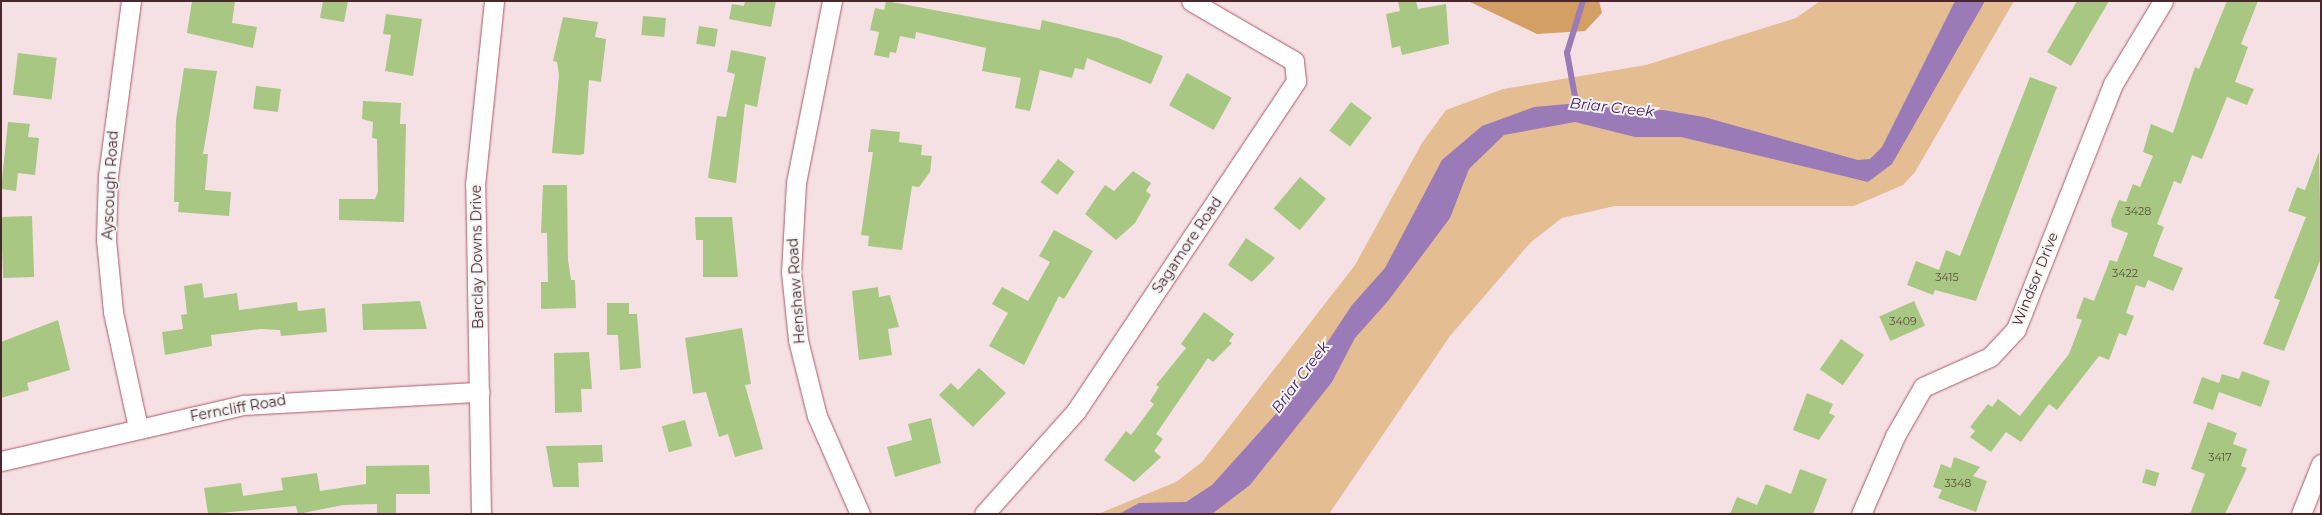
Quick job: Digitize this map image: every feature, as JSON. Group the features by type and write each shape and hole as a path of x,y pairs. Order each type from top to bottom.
{"street":[{"name":"Ayscough Road","path":"131,1 108,175 106,240 113,312 138,428"},
{"name":"Barclay Downs Drive","path":"481,514 475,184 494,1"},
{"name":"Henshaw Road","path":"832,1 796,183 791,272 798,340 817,416 860,514"},
{"name":"Sagamore Road","path":"984,514 1076,411 1296,81 1294,61 1191,1"},
{"name":"Windsor Drive","path":"1861,514 1899,427 1923,387 1990,357 2016,329 2114,84 2162,1"},
{"name":"Ferncliff Road","path":"1,461 138,428 289,399 480,392"},
{"path":"2301,514 2321,464"}],"shaded area":[{"path":"1468,1 1599,1 1602,13 1585,31 1537,34"},
{"path":"1820,1 2014,1 1915,172 1903,185 1854,206 1615,206 1562,218 1531,242 1450,336 1329,514 1098,514 1176,482 1202,462 1355,265 1422,143 1446,110 1503,89 1646,65 1796,18"},
{"path":"1955,1 1985,1 1892,164 1868,182 1681,137 1635,137 1575,122 1504,135 1469,169 1450,218 1388,301 1355,338 1332,382 1250,485 1212,514 1119,514 1139,503 1186,502 1212,485 1291,397 1352,305 1385,268 1442,160 1482,126 1534,107 1590,102 1631,112 1663,110 1704,117 1858,160 1870,159 1882,147"}],"building":[{"path":"192,1 235,1 232,23 257,27 253,48 187,33"},
{"path":"323,1 348,1 344,22 320,18"},
{"path":"745,1 776,1 771,27 729,19 732,4 744,6"},
{"path":"886,1 1040,30 1042,20 1118,38 1163,56 1151,84 1087,58 1084,70 1075,68 1072,78 1040,70 1030,111 1015,108 1021,78 982,71 986,48 916,32 915,39 900,36 896,53 890,52 889,58 874,55 879,32 870,30 875,8 884,10"},
{"path":"1398,1 1416,1 1418,9 1446,4 1449,44 1402,55 1400,46 1392,48 1386,14 1400,11"},
{"path":"2077,1 2109,1 2071,66 2047,52"},
{"path":"2227,1 2258,1 2241,44 2248,47 2235,82 2254,89 2247,105 2227,97 2202,159 2192,155 2181,184 2174,181 2157,224 2164,227 2153,256 2183,268 2173,291 2148,280 2145,288 2136,285 2126,313 2134,316 2126,336 2119,333 2109,360 2099,356 2057,410 2049,404 2021,442 2006,432 1991,452 1970,437 1975,431 1970,427 1988,404 1992,407 1998,399 2020,416 2069,354 2082,320 2076,318 2084,297 2094,301 2110,260 2117,262 2128,233 2112,227 2111,220 2119,200 2126,202 2133,184 2140,187 2153,156 2143,152 2151,124 2173,133 2195,67 2199,69"},
{"path":"386,14 422,19 413,76 385,71 391,35 383,34"},
{"path":"643,16 666,18 664,37 641,35"},
{"path":"563,17 598,22 595,37 606,39 601,82 589,80 584,154 579,155 552,153 559,75 557,62 553,61"},
{"path":"699,26 718,29 715,47 696,44"},
{"path":"731,50 766,57 757,107 745,104 736,183 708,178 717,116 726,117 735,74 727,72"},
{"path":"18,53 57,58 52,99 13,95"},
{"path":"184,68 217,71 203,154 208,154 205,190 231,192 229,216 178,212 179,202 174,202 176,120"},
{"path":"1187,73 1232,98 1214,130 1169,105"},
{"path":"2030,77 2057,87 1976,301 1935,290 1933,295 1907,285 1916,261 1939,270 1946,250 1960,256"},
{"path":"256,86 281,89 278,112 253,109"},
{"path":"363,101 401,103 400,124 406,124 404,222 339,220 339,199 375,199 378,192 377,139 372,138 373,122 362,119"},
{"path":"1351,102 1372,118 1350,146 1329,131"},
{"path":"8,122 30,124 28,137 39,138 35,175 18,173 16,191 1,189"},
{"path":"871,129 900,132 899,142 922,145 921,155 932,156 930,172 919,187 912,186 902,250 868,246 869,236 861,235 873,152 868,152"},
{"path":"2319,152 2321,258 2284,351 2263,344 2280,300 2274,298 2306,217 2288,211 2297,187 2305,190"},
{"path":"1058,159 1075,172 1057,195 1041,182"},
{"path":"1133,171 1151,183 1146,191 1151,195 1135,223 1116,240 1085,214 1105,185 1114,191"},
{"path":"1300,177 1326,199 1300,230 1274,208"},
{"path":"543,185 567,185 568,260 571,280 575,280 576,308 541,309 541,282 548,282 547,233 541,233"},
{"path":"32,216 34,277 3,278 1,217"},
{"path":"695,217 732,217 738,277 703,277 703,240 696,240"},
{"path":"1054,230 1093,251 1064,299 1059,296 1024,365 989,346 1008,313 992,304 1002,287 1028,301 1050,262 1039,256"},
{"path":"1246,238 1275,258 1252,282 1228,265"},
{"path":"202,283 204,298 237,293 239,310 297,302 298,311 325,308 327,332 281,336 280,330 261,329 211,335 212,346 165,355 162,332 183,329 181,315 187,314 184,286"},
{"path":"878,287 879,297 890,295 899,327 888,329 892,355 859,360 852,291"},
{"path":"420,301 427,329 363,330 362,304"},
{"path":"1914,301 1925,326 1890,341 1879,316"},
{"path":"607,303 629,303 629,314 637,314 641,368 620,370 618,335 607,335"},
{"path":"1204,312 1234,334 1229,341 1232,343 1213,362 1208,358 1156,434 1163,439 1154,451 1161,457 1134,482 1104,460 1126,431 1131,435 1154,404 1150,401 1159,387 1156,385 1186,348 1181,344"},
{"path":"58,320 70,370 27,383 29,390 1,398 1,342"},
{"path":"742,328 751,384 745,385 763,449 735,457 728,434 719,437 706,392 693,394 685,338"},
{"path":"1841,339 1864,355 1843,385 1820,369"},
{"path":"589,352 592,389 581,389 582,412 555,413 554,353"},
{"path":"979,368 1006,393 973,427 939,395 951,383 958,390"},
{"path":"2242,371 2270,381 2261,407 2219,392 2213,410 2193,403 2202,377 2219,383 2222,374 2239,379"},
{"path":"1807,393 1833,404 1829,413 1835,416 1819,440 1793,430"},
{"path":"931,418 941,463 895,477 887,447 912,440 908,424"},
{"path":"685,420 692,446 669,452 662,426"},
{"path":"2208,422 2237,433 2233,444 2247,449 2241,466 2247,468 2225,514 2190,514 2205,474 2191,469"},
{"path":"602,445 603,462 578,463 579,487 553,487 546,446"},
{"path":"1954,457 1980,467 1973,476 1987,481 1976,512 1938,498 1942,490 1933,487 1941,464 1951,468"},
{"path":"429,465 430,494 396,494 396,514 377,514 377,504 343,505 298,514 296,506 208,514 204,488 241,483 243,496 283,490 281,478 317,473 320,491 366,484 366,466"},
{"path":"1800,469 1827,479 1813,514 1730,514 1737,497 1757,505 1766,484 1791,494"},
{"path":"2146,469 2159,473 2155,486 2142,482"}],"waterway":[{"name":"Briar Creek","path":"1577,108 1567,53 1583,1"}]}
